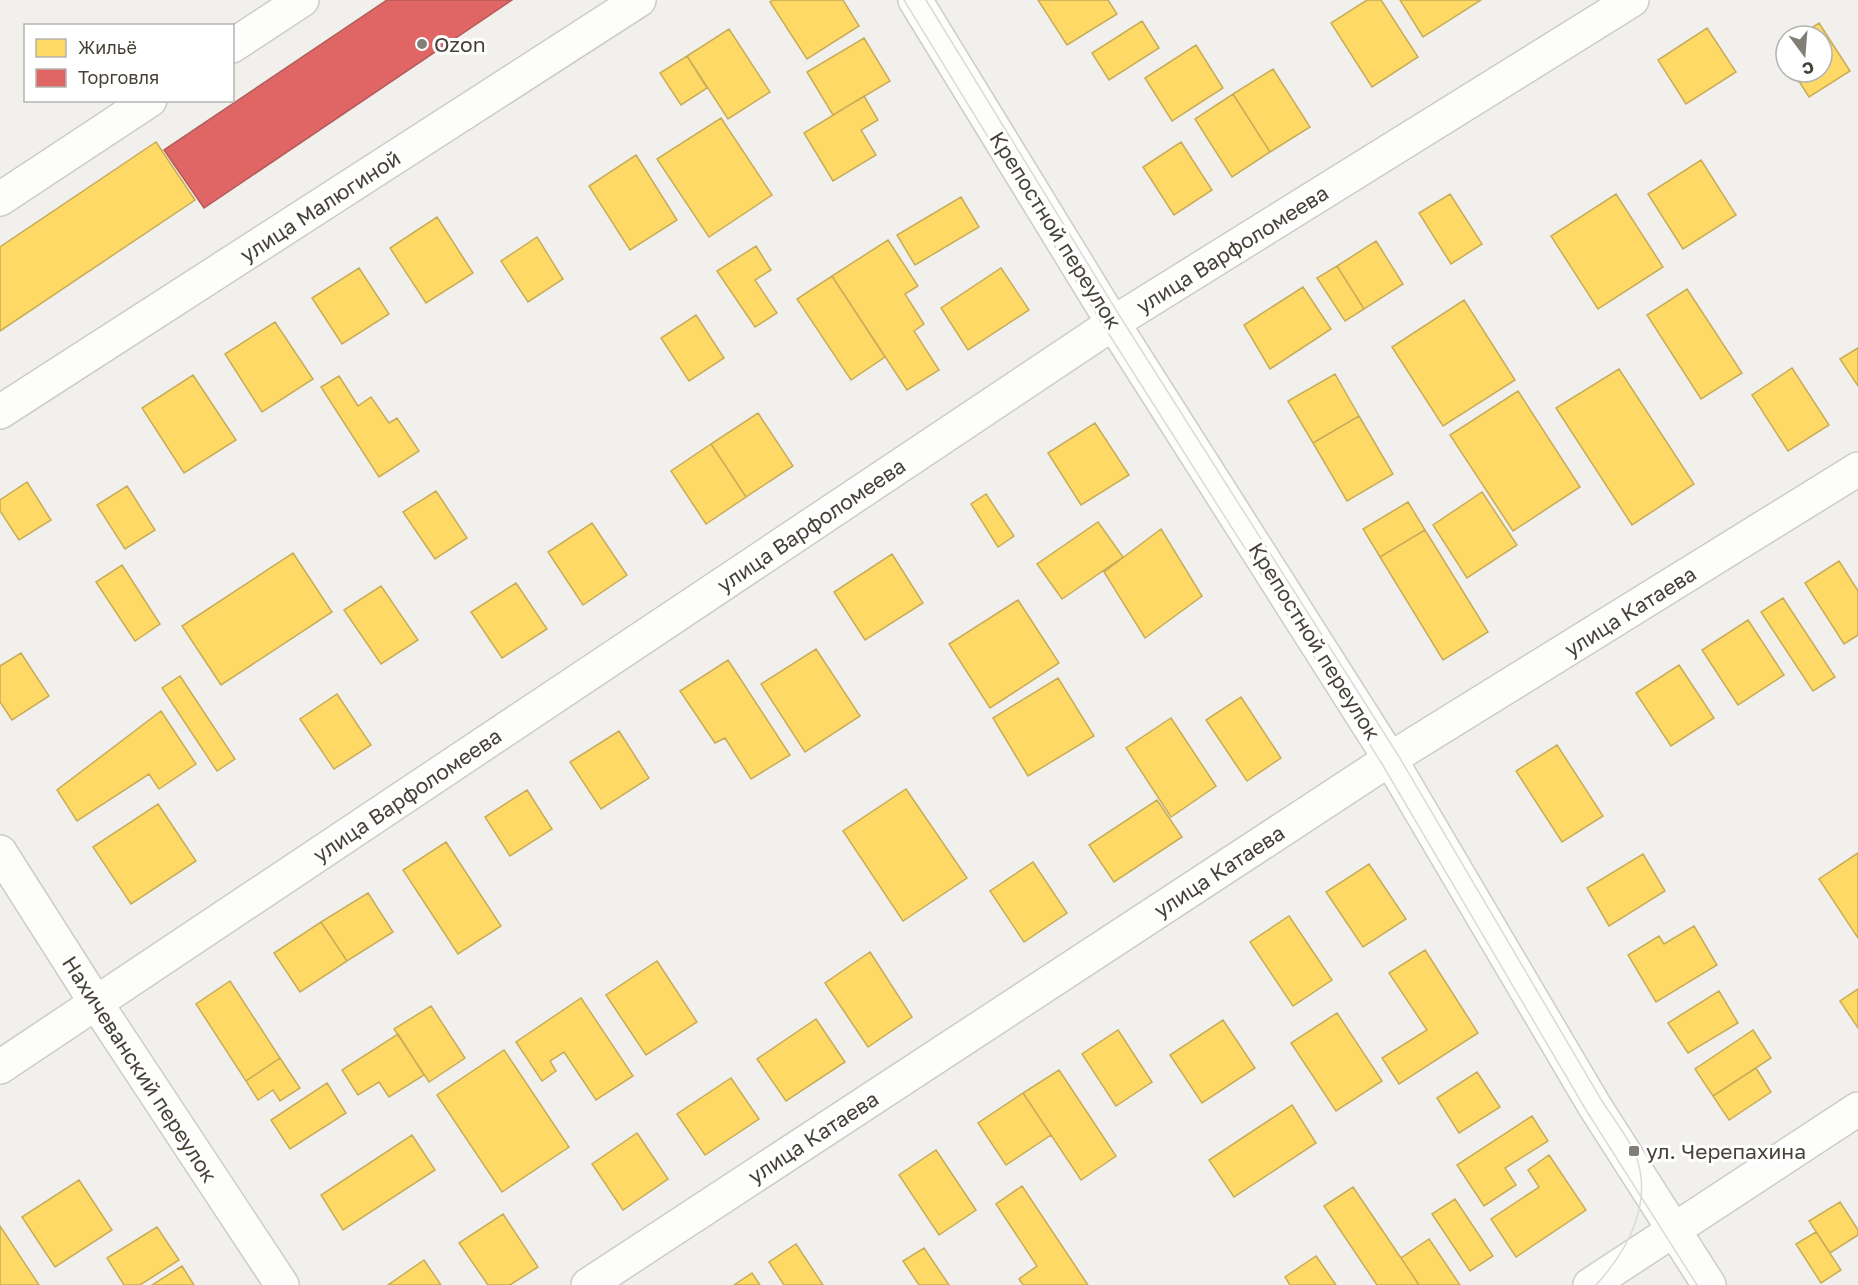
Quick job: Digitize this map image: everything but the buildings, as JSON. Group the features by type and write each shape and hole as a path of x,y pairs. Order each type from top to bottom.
{"street":[{"path":"234,45 302,0"},
{"name":"Крепостной переулок","path":"915,0 1113,323 1390,759 1594,1105 1709,1285"},
{"name":"улица Варфоломеева","path":"0,1067 1113,323 1632,0"},
{"name":"улица Малюгиной","path":"0,412 621,5"},
{"path":"0,199 147,102"},
{"name":"улица Катаева","path":"588,1285 1390,759 1858,469"},
{"name":"Нахичеванский переулок","path":"0,852 96,1003 282,1285"},
{"path":"1590,1285 1858,1109"}],"tram line":[{"path":"904,0 1105,328 1382,764 1586,1110 1697,1285"},
{"path":"926,0 1121,318 1398,755 1602,1101 1634,1151 1640,1169 1642,1188 1635,1223 1619,1256 1596,1285"}],"place":[{"name":"Ozon","path":"422,44"},
{"name":"ул. Черепахина","path":"1634,1151"}]}
